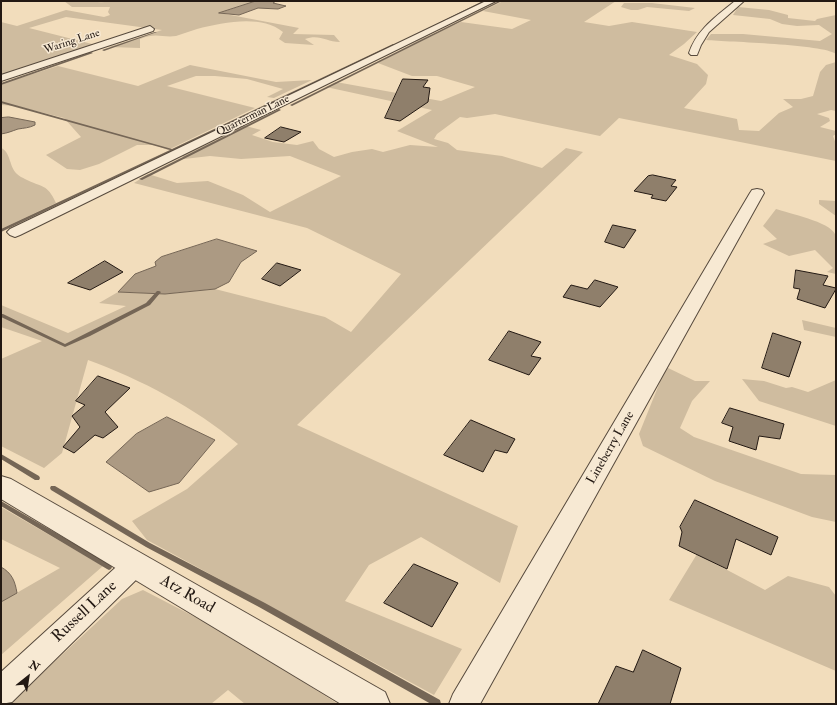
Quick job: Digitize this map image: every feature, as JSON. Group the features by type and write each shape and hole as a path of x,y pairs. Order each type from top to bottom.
{"street":[{"name":"Quarterman Lane","path":"15,232 492,1"},
{"path":"694,53 695,44 706,31 740,1"},
{"name":"Waring Lane","path":"1,78 150,29"},
{"name":"Lineberry Lane","path":"464,704 757,193"},
{"name":"Atz Road","path":"1,486 373,704"},
{"name":"Russell Lane","path":"1,692 135,565"}],"shaded area":[{"path":"64,1 256,1 220,13 299,28 293,34 334,35 340,42 315,37 305,39 314,45 285,43 279,39 283,32 274,26 264,23 241,22 197,29 176,36 146,37 140,39 140,48 109,47 162,30 66,17 29,28 96,45 1,76 1,22 17,26 66,10 104,17 110,15 108,12 110,7 72,7"},
{"path":"256,1 276,1 273,3 286,6 278,9 258,8 239,15 219,13"},
{"path":"503,1 616,1 584,22 609,26 632,22 697,32 669,55 697,64 708,75 706,84 684,108 737,119 739,130 759,131 779,113 793,107 783,99 801,99 813,96 820,72 826,65 836,62 836,111 831,110 817,114 829,118 830,121 820,127 836,131 836,134 833,136 836,144 836,161 619,118 600,136 495,114 467,118 460,117 437,134 434,139 448,143 457,150 502,156 542,168 566,148 583,152 297,425 518,526 500,583 421,537 369,565 345,601 462,649 434,695 147,540 132,521 187,489 238,444 204,418 185,406 128,376 88,360 62,453 44,468 1,446 1,359 42,341 1,327 1,305 68,333 126,306 99,303 118,292 165,294 215,289 325,317 351,332 401,274 307,228 134,183 148,174 177,183 208,181 243,195 270,212 341,176 290,156 241,159 210,156 184,159 182,155 217,140 242,125 261,130 252,135 273,142 297,145 313,141 319,149 334,157 372,149 383,152 410,145 438,147 397,131 432,110 326,87 336,82 441,101 475,87 437,76 412,76 378,63 419,40 461,22 512,29 531,20 483,11"},
{"path":"624,3 652,3 695,8 689,11 647,7 638,10 631,10 621,7"},
{"path":"738,7 769,10 788,15 788,18 815,21 817,19 836,15 836,54 813,48 795,46 706,40 711,34 743,34 820,41 832,34 819,25 797,26 782,24 770,19 733,15"},
{"path":"190,65 276,82 312,80 274,98 267,97 283,89 247,79 196,76 167,86 255,108 168,150 155,145 137,145 99,164 80,170 67,169 46,155 81,137 64,118 16,106 1,105 1,84 58,66 138,86"},
{"path":"9,117 35,122 35,125 1,134 1,118"},
{"path":"1,148 7,153 14,171 17,174 24,179 47,189 56,203 1,229"},
{"path":"819,200 836,201 836,216 819,204"},
{"path":"776,209 817,222 832,230 836,237 836,274 827,272 833,268 815,250 789,256 763,244 777,239 763,226"},
{"path":"217,239 257,251 241,262 229,282 215,289 165,294 118,292 135,274 156,266 155,262 161,257"},
{"path":"802,320 836,328 836,337 804,330"},
{"path":"666,367 695,381 710,381 692,401 680,428 694,437 801,474 836,475 836,522 812,517 715,481 643,446 639,434"},
{"path":"742,379 764,381 786,388 792,387 808,392 836,380 836,426 759,401"},
{"path":"167,417 215,440 179,483 149,492 106,462 136,434"},
{"path":"1,507 103,566 1,655 1,602 60,568 1,539"},
{"path":"697,554 765,590 788,576 829,587 836,596 836,671 669,600"},
{"path":"1,567 8,572 12,578 17,593 1,602"},
{"path":"143,590 226,633 338,704 245,704 228,690 211,704 9,704 122,599"}],"building":[{"path":"403,79 428,80 423,87 430,88 428,102 400,121 385,118"},
{"path":"281,127 301,132 284,142 265,138"},
{"path":"653,175 676,180 671,186 677,187 666,201 651,198 653,195 634,191 648,176"},
{"path":"613,225 636,230 624,248 605,242"},
{"path":"105,261 123,272 90,290 68,283"},
{"path":"277,263 301,270 280,286 262,279"},
{"path":"796,270 828,276 823,285 836,289 825,308 797,299 800,289 794,288"},
{"path":"595,280 618,287 600,307 563,297 571,285 587,289"},
{"path":"509,331 541,342 531,356 541,358 529,375 489,360"},
{"path":"773,333 801,342 789,377 762,368"},
{"path":"98,376 130,388 105,412 118,427 103,438 95,435 74,453 63,447 80,427 72,416 85,405 76,401"},
{"path":"730,408 784,424 780,439 759,436 756,450 729,441 733,427 722,423"},
{"path":"471,420 515,439 507,453 495,450 483,472 444,455"},
{"path":"695,500 778,537 771,555 736,539 727,569 679,546 682,532 680,527"},
{"path":"414,564 458,583 432,627 384,603"},
{"path":"643,650 681,668 670,704 598,704 616,666 633,672"}],"waterway":[{"path":"403,41 485,1"},
{"path":"291,105 501,1"},
{"path":"103,50 156,32"},
{"path":"1,231 394,45"},
{"path":"1,84 92,53"},
{"path":"1,102 171,149"},
{"path":"141,179 280,110"},
{"path":"1,315 65,346 148,304 159,292"},
{"path":"1,456 37,478"},
{"path":"53,488 148,545 262,605 437,703"},
{"path":"1,503 109,567"}]}
